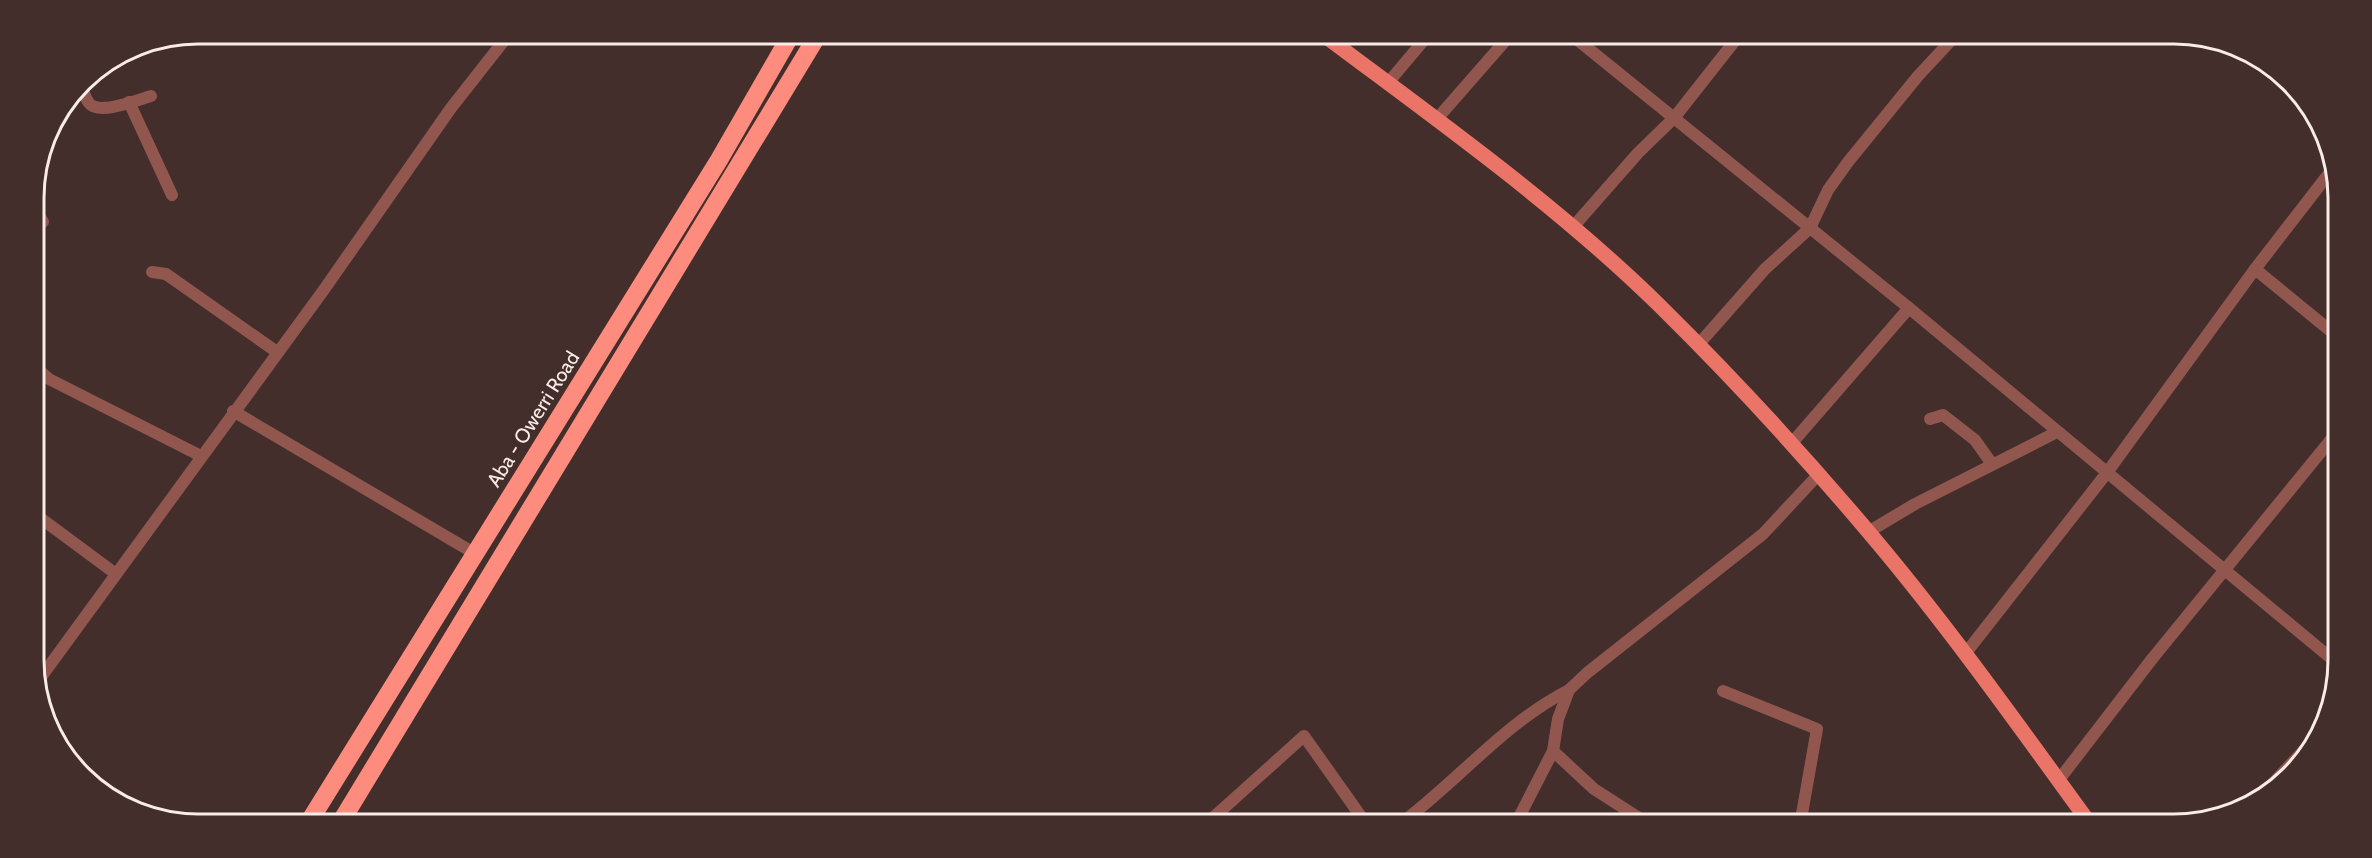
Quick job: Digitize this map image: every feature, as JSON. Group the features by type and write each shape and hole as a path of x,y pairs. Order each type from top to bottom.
{"highway":[{"name":"Aba - Owerri Road","path":"314,814 719,160 786,43"},
{"path":"346,814 624,351 813,43"},
{"path":"609,339 624,351"}],"main road":[{"path":"1338,43 1387,84 1573,227 1658,304 1698,345 1791,444 1868,532 1965,654 2082,814"}],"street":[{"path":"44,673 451,108 502,43"},
{"path":"1387,84 1422,43"},
{"path":"1436,120 1503,43"},
{"path":"1581,43 1909,308 2106,474 2226,569 2328,656"},
{"path":"1573,227 1638,153 1674,118 1733,43"},
{"path":"1698,345 1765,269 1810,228 1828,190 1848,162 1918,76 1949,43"},
{"path":"84,94 88,102 94,107 104,109 150,96"},
{"path":"129,102 172,195"},
{"path":"1965,654 2106,474 2255,269 2327,176"},
{"path":"2255,269 2328,328"},
{"path":"152,272 166,274 277,352"},
{"path":"1791,444 1909,308"},
{"path":"44,375 49,380 201,456"},
{"path":"233,411 474,554"},
{"path":"1930,419 1943,415 1966,431 1992,464"},
{"path":"1868,532 1882,521 2057,432"},
{"path":"2058,781 2328,443"},
{"path":"1412,814 1502,735 1547,701 1569,690 1587,673 1763,534 1818,475"},
{"path":"44,521 116,574"},
{"path":"1521,814 1553,751 1558,719 1569,690"},
{"path":"1723,691 1816,729 1802,814"},
{"path":"1217,814 1304,736 1359,814"},
{"path":"1553,751 1594,789 1633,814"}]}
